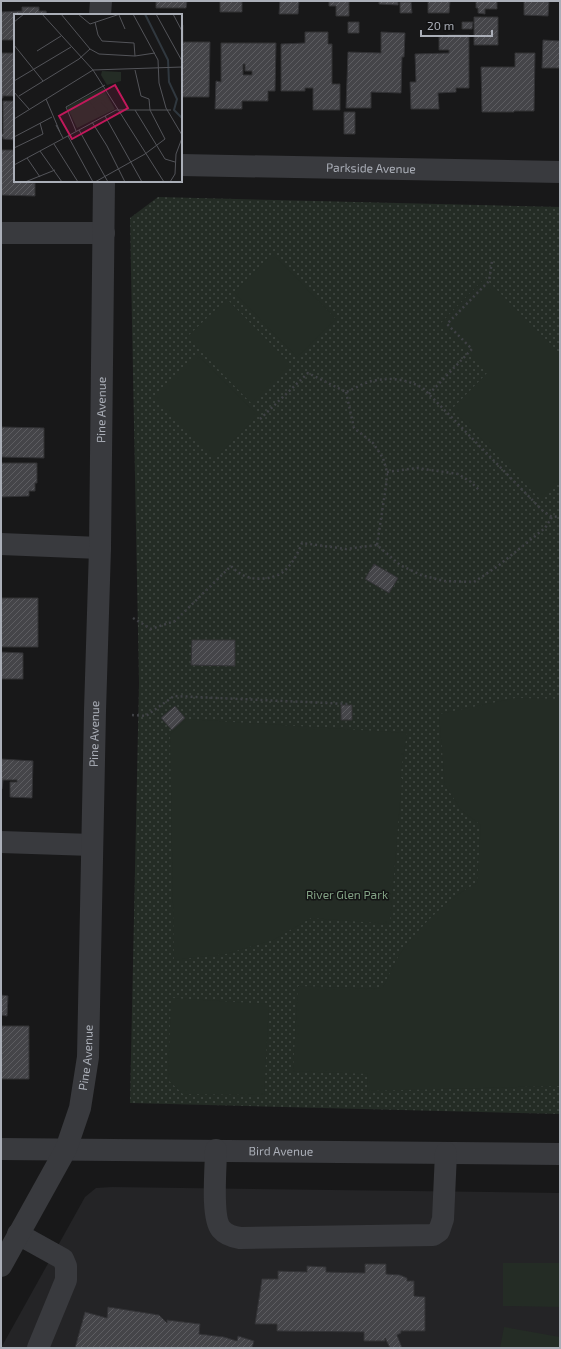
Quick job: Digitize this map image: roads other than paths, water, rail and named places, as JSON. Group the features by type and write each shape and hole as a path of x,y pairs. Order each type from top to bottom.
{"street":[{"path":"100,14 101,1"},
{"name":"Parkside Avenue","path":"182,165 560,172"},
{"name":"Pine Avenue","path":"1,1266 66,1150 80,1108 88,1057 100,548 104,182"},
{"path":"1,232 104,233"},
{"path":"1,544 100,548"},
{"path":"1,842 92,845"},
{"name":"Bird Avenue","path":"1,1149 560,1154"},
{"path":"216,1150 216,1217 221,1229 229,1236 240,1238 432,1235 438,1231 443,1219 446,1153"},
{"path":"18,1234 63,1259 66,1266 66,1280 38,1348"}],"park label":[{"name":"River Glen Park","path":"347,895"}]}
